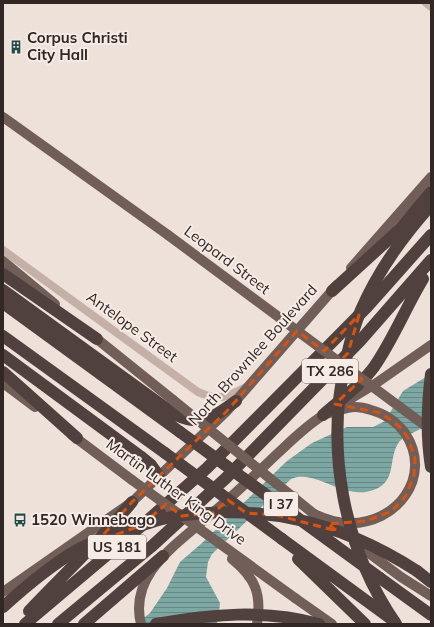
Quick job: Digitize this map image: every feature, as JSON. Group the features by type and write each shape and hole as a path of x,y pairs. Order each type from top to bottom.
{"highway":[{"path":"332,290 399,230 431,192"},
{"path":"397,624 374,589 361,560 350,526 339,472 338,409 342,378 352,333 361,309 391,254 431,204"},
{"name":"TX 286","path":"207,468 367,307 431,235"},
{"name":"TX 286","path":"226,478 360,341 431,260"},
{"path":"323,415 354,389 373,368 431,264"},
{"path":"3,274 97,339"},
{"path":"3,290 174,414 187,421 202,421 217,414 236,401"},
{"name":"I 37","path":"3,303 431,614"},
{"name":"I 37","path":"3,336 282,539 299,560 313,568"},
{"path":"3,355 140,456 151,465 158,476"},
{"path":"3,372 76,438"},
{"path":"431,374 428,399 428,444 431,467"},
{"name":"US 181","path":"25,624 139,528 207,468"},
{"name":"US 181","path":"58,624 151,547 226,478"},
{"path":"17,624 110,528 132,502"},
{"path":"3,607 51,567 79,549 117,533 164,519 207,513 234,512 276,515 322,525 362,540 394,556 431,582"},
{"path":"84,624 163,556"},
{"path":"313,568 397,624"},
{"path":"313,568 365,624"},
{"path":"156,624 215,615 246,614 272,616 319,624"}],"main road":[{"name":"Leopard Street","path":"3,117 168,235 431,430"},
{"name":"North Brownlee Boulevard","path":"3,592 132,502 226,412 368,247 431,177"},
{"path":"3,261 314,514 431,596"},
{"path":"140,621 139,602 141,590 150,572 163,556 221,506 302,431 323,415 375,384 431,345"},
{"name":"Martin Luther King Drive","path":"3,383 132,480 332,624"},
{"path":"314,514 340,523 366,522 383,516 392,511 405,497 414,476 415,458 408,438 400,427 390,418 382,413 354,406 323,415"},
{"path":"169,506 199,533 245,570 254,586 258,599 259,613 257,624"}],"street":[{"path":"426,3 431,7"},
{"name":"Antelope Street","path":"3,250 198,392 214,397 227,395 237,392 252,383"}],"highlighted area":[{"path":"359,315 348,353 339,362 362,379 335,404 381,413 400,427 408,438 415,458 414,476 405,497 392,511 366,521 328,524 337,531 276,515 246,513 228,500 213,513 182,516 166,504 142,525 97,542 132,502 226,412 297,331 324,351"}],"water":[{"path":"431,374 431,424 399,442 394,454 390,474 383,485 376,489 364,492 353,492 311,478 301,477 291,479 212,554 208,562 206,577 220,603 218,621 216,624 136,624 150,613 167,588 180,562 202,543 287,461 312,443 347,427 373,427 385,421 403,391"}],"place":[{"name":"Corpus Christi City Hall","path":"16,47"},
{"name":"1520 Winnebago","path":"20,520"}]}
